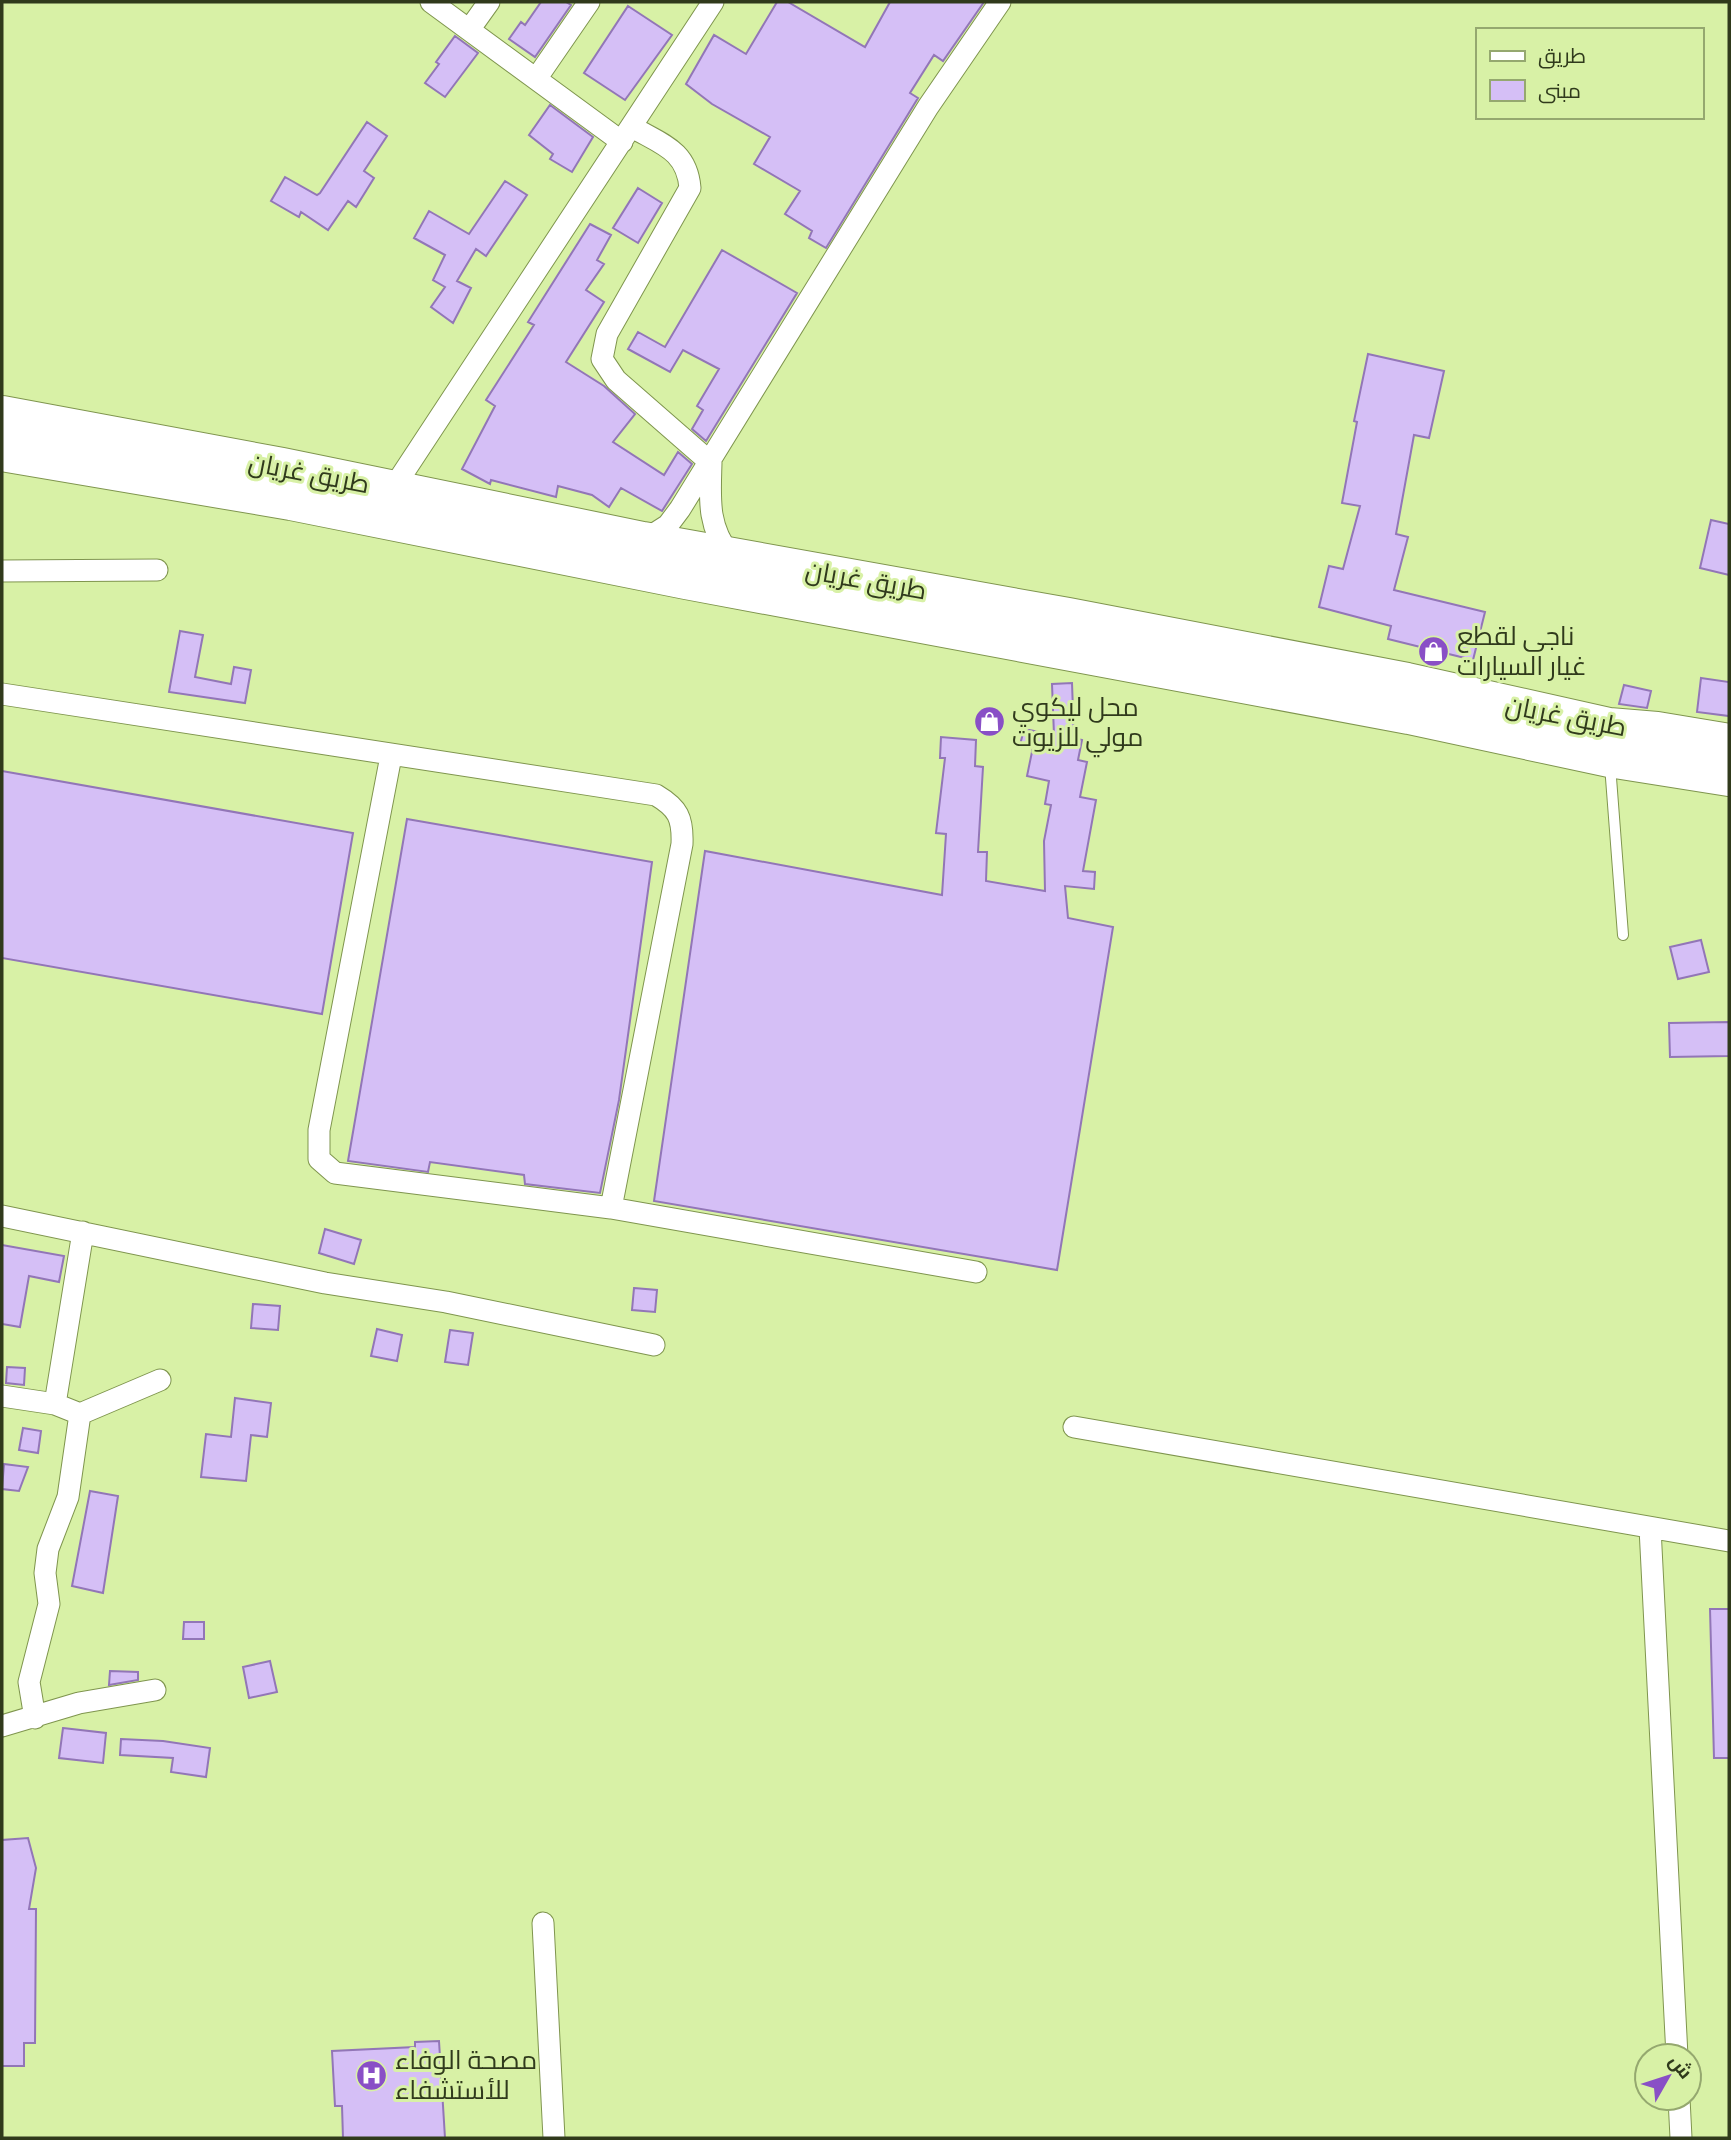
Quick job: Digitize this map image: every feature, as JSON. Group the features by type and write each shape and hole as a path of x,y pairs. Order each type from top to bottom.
{"highway":[{"name":"طريق غريان","path":"2,415 643,541 1407,682 1729,777"},
{"name":"طريق غريان","path":"2,452 291,501 699,583 1409,715 1609,743 1657,731 1729,743"}],"street":[{"path":"430,2 536,79 627,135 679,155 689,170 690,188 607,334 602,359 616,380 711,463 710,518 718,538 730,555"},
{"path":"469,30 489,2"},
{"path":"536,79 589,2"},
{"path":"393,490 713,2"},
{"path":"643,541 668,525 711,463 928,107 1000,2"},
{"path":"2,571 157,570"},
{"path":"2,694 656,795 675,806 683,822 682,844 611,1208"},
{"path":"391,756 319,1130 319,1159 335,1173 611,1208 976,1272"},
{"path":"2,1216 325,1283 446,1301 654,1345"},
{"path":"55,1404 83,1233"},
{"path":"2,1396 55,1404 80,1414 160,1380"},
{"path":"35,1718 29,1682 49,1604 45,1573 48,1549 68,1497 80,1414"},
{"path":"1074,1427 1729,1541"},
{"path":"1650,1528 1676,2042"},
{"path":"2,1726 79,1703 155,1690"},
{"path":"543,1923 554,2138"},
{"path":"1680,2112 1681,2138"}],"lane":[{"path":"1609,743 1623,935"}],"building":[{"path":"541,2 566,2 571,5 535,57 509,39 521,22 525,25"},
{"path":"777,2 788,2 865,47 890,2 984,2 943,61 934,55 910,93 918,98 826,248 809,238 812,231 785,214 800,191 754,164 770,137 712,104 686,84 714,35 746,54"},
{"path":"628,6 672,35 625,100 584,73"},
{"path":"455,36 478,53 445,97 425,83"},
{"path":"550,105 593,137 572,172 550,159 553,154 529,135"},
{"path":"367,122 387,136 364,171 374,178 356,207 348,201 328,230 301,212 299,217 271,201 285,177 317,195 320,193"},
{"path":"505,181 527,195 486,256 476,249 457,281 471,288 453,323 431,307 445,287 433,280 445,255 414,238 429,211 469,234"},
{"path":"638,188 662,203 638,243 613,228"},
{"path":"590,224 611,235 597,260 604,264 586,290 604,302 566,362 604,386 635,414 613,442 664,475 678,452 692,464 662,511 621,488 609,507 592,495 558,486 556,497 491,480 490,484 462,469 495,406 486,400 534,325 528,322"},
{"path":"722,250 797,293 706,441 692,429 703,410 697,406 719,369 683,350 670,372 628,349 638,332 665,347"},
{"path":"1368,354 1444,371 1429,438 1414,435 1396,534 1408,537 1394,590 1485,612 1473,660 1388,639 1391,626 1319,607 1329,566 1343,569 1360,506 1342,503 1357,422 1354,421"},
{"path":"1711,520 1729,524 1729,575 1700,568"},
{"path":"180,631 203,635 195,677 231,684 234,667 251,670 245,703 169,692"},
{"path":"1701,678 1729,682 1729,716 1697,712"},
{"path":"1072,683 1074,738 1082,740 1078,760 1087,762 1080,797 1096,800 1083,871 1095,872 1094,889 1065,886 1068,918 1113,927 1057,1270 654,1201 705,851 942,895 946,834 936,833 945,758 940,758 941,737 976,740 975,766 983,767 978,852 987,852 986,881 1045,891 1044,841 1051,805 1045,804 1049,781 1027,776 1033,747 1020,745 1024,729 1054,735 1052,684"},
{"path":"1624,685 1651,691 1647,708 1619,704"},
{"path":"2,771 353,833 322,1014 2,958"},
{"path":"407,819 652,862 619,1100 600,1193 525,1184 524,1175 430,1162 428,1172 348,1161"},
{"path":"1701,940 1709,972 1678,979 1670,947"},
{"path":"1729,1022 1729,1056 1670,1057 1669,1023"},
{"path":"325,1229 361,1240 354,1264 319,1253"},
{"path":"2,1245 64,1256 59,1282 29,1276 20,1327 2,1324"},
{"path":"634,1288 657,1290 655,1312 632,1310"},
{"path":"253,1304 280,1306 278,1330 251,1328"},
{"path":"377,1329 402,1335 397,1361 371,1356"},
{"path":"450,1330 473,1333 468,1365 445,1362"},
{"path":"7,1367 25,1368 24,1385 6,1383"},
{"path":"235,1398 271,1403 267,1437 251,1435 246,1481 201,1477 206,1434 231,1437"},
{"path":"23,1428 41,1431 38,1453 19,1450"},
{"path":"4,1464 28,1467 19,1491 2,1489"},
{"path":"90,1491 118,1496 103,1593 72,1586"},
{"path":"1710,1609 1729,1609 1729,1758 1714,1758"},
{"path":"184,1622 204,1622 204,1639 183,1639"},
{"path":"270,1661 277,1692 249,1698 243,1667"},
{"path":"110,1671 138,1672 138,1680 109,1685"},
{"path":"63,1728 106,1733 103,1763 59,1758"},
{"path":"121,1739 163,1741 210,1748 206,1777 171,1772 173,1758 120,1755"},
{"path":"28,1838 36,1868 29,1909 36,1909 35,2043 24,2043 24,2066 2,2066 2,1840"},
{"path":"439,2041 445,2138 343,2138 342,2106 335,2106 332,2051 415,2047 415,2042"}],"place":[{"name":"ناجي لقطع غيار السيارات","path":"1434,651"},
{"name":"محل ليكوي مولي للزيوت","path":"989,722"},
{"name":"مصحة الوفاء للأستشفاء","path":"372,2075"}]}
